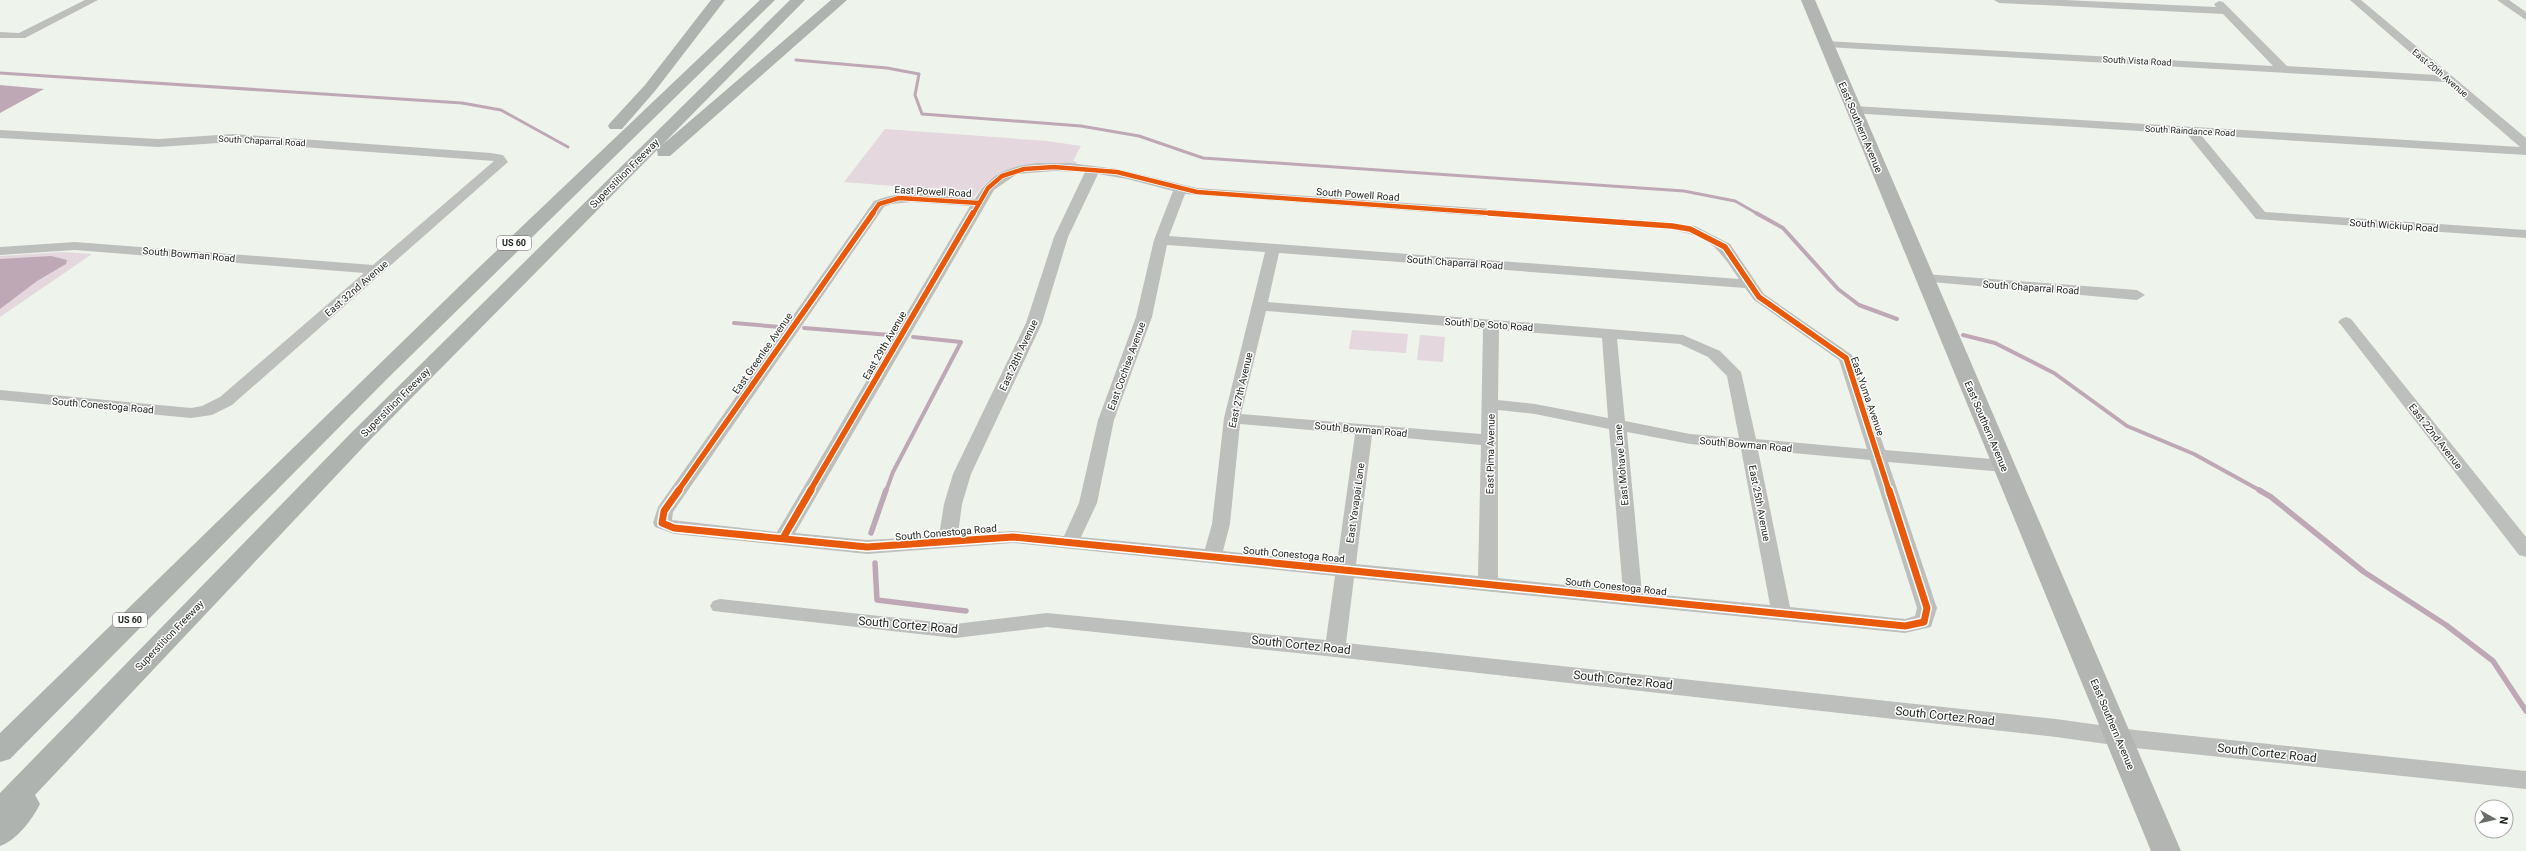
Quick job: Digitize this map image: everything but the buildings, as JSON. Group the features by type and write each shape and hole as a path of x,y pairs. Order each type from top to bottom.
{"highway":[{"path":"261,488 401,336 625,117 674,58 718,0"},
{"name":"US 60","path":"0,751 261,488 414,338 768,0"},
{"name":"Superstition Freeway","path":"0,812 167,636 519,276 798,0"},
{"path":"519,276 840,0"},
{"path":"0,833 167,636"}],"street":[{"path":"0,35 21,36 93,0"},
{"name":"East Southern Avenue","path":"1808,0 2166,851"},
{"path":"1999,0 2226,11"},
{"path":"2215,0 2283,69"},
{"name":"East 20th Avenue","path":"2355,0 2526,145"},
{"path":"2502,0 2526,17"},
{"name":"South Vista Road","path":"1826,44 2448,79"},
{"name":"South Raindance Road","path":"1854,110 2526,151"},
{"name":"South Wickiup Road","path":"2191,131 2261,216 2526,234"},
{"name":"South Chaparral Road","path":"0,134 158,143 234,138 492,156 500,160"},
{"name":"East 32nd Avenue","path":"206,411 226,401 498,166 500,160"},
{"name":"South Powell Road","path":"1013,171 1048,167 1093,170 1128,174 1180,190 1672,226 1704,234"},
{"name":"East 28th Avenue","path":"948,540 953,504 962,474 1034,323 1061,237 1093,170"},
{"name":"East 29th Avenue","path":"782,538 988,188 998,178 1013,171"},
{"name":"East Cochise Avenue","path":"1070,542 1088,503 1106,420 1144,318 1161,240 1180,190"},
{"name":"East Powell Road","path":"886,199 901,198 979,203"},
{"name":"East Greenlee Avenue","path":"662,523 664,510 879,204 886,199"},
{"name":"East Yuma Avenue","path":"1704,234 1725,247 1759,297 1846,358 1927,608 1924,622"},
{"name":"South Chaparral Road","path":"1161,240 1750,284"},
{"name":"South Bowman Road","path":"0,251 82,246 378,270"},
{"name":"East 27th Avenue","path":"1212,557 1221,524 1232,418 1273,249"},
{"name":"South Chaparral Road","path":"1925,278 2137,295"},
{"name":"South De Soto Road","path":"1260,306 1683,340 1714,354"},
{"name":"East 22nd Avenue","path":"2346,322 2526,550"},
{"name":"East Pima Avenue","path":"1488,584 1491,324"},
{"name":"East Mohave Lane","path":"1609,333 1633,598"},
{"name":"East 25th Avenue","path":"1714,354 1735,375 1782,613"},
{"name":"South Conestoga Road","path":"0,395 190,413 206,411"},
{"name":"South Bowman Road","path":"1490,404 1535,409 1690,439 2004,466"},
{"name":"South Bowman Road","path":"1232,418 1490,440"},
{"name":"East Yavapai Lane","path":"1335,649 1364,429"},
{"name":"South Conestoga Road","path":"662,523 674,528 881,547 990,537 1070,542 1904,626 1924,622"},
{"name":"South Cortez Road","path":"720,606 955,631 1047,620 1335,649 2526,780"}],"shaded area":[{"path":"0,85 44,89 0,113"},
{"path":"885,129 1047,141 1081,146 1073,161 1077,162 1075,166 1009,170 988,181 973,198 898,193 894,186 844,182"},
{"path":"64,252 92,254 0,317 0,256"},
{"path":"51,256 67,260 66,264 37,281 0,309 0,259"},
{"path":"1352,330 1408,334 1406,353 1349,349"},
{"path":"1420,335 1445,337 1443,362 1417,360"}],"waterway":[{"path":"796,60 887,68 919,74 915,95 922,114 1081,126 1139,136 1203,158 1684,191 1735,201 1758,214"},
{"path":"0,73 462,103 501,110 568,147"},
{"path":"1756,213 1783,228 1838,289 1859,305 1897,319"},
{"path":"734,323 780,327"},
{"path":"804,328 890,335"},
{"path":"1963,335 1995,343 2054,373 2127,426 2194,454 2261,491"},
{"path":"886,491 893,472 961,342 913,337"},
{"path":"871,533 886,490"},
{"path":"2259,490 2271,497 2364,572 2446,625 2493,661 2526,711"},
{"path":"875,563 877,600 966,611"}],"cycle path":[{"path":"783,538 988,188 1005,174 1013,171 1038,167 1070,167 1117,172 1188,191 1672,226 1690,229 1715,240 1725,247 1759,297 1846,358 1927,608 1924,622 1905,626 1013,537 976,538 904,546 867,547 674,528 662,523 664,511 879,204 888,200 899,198 927,198 979,203"}]}
